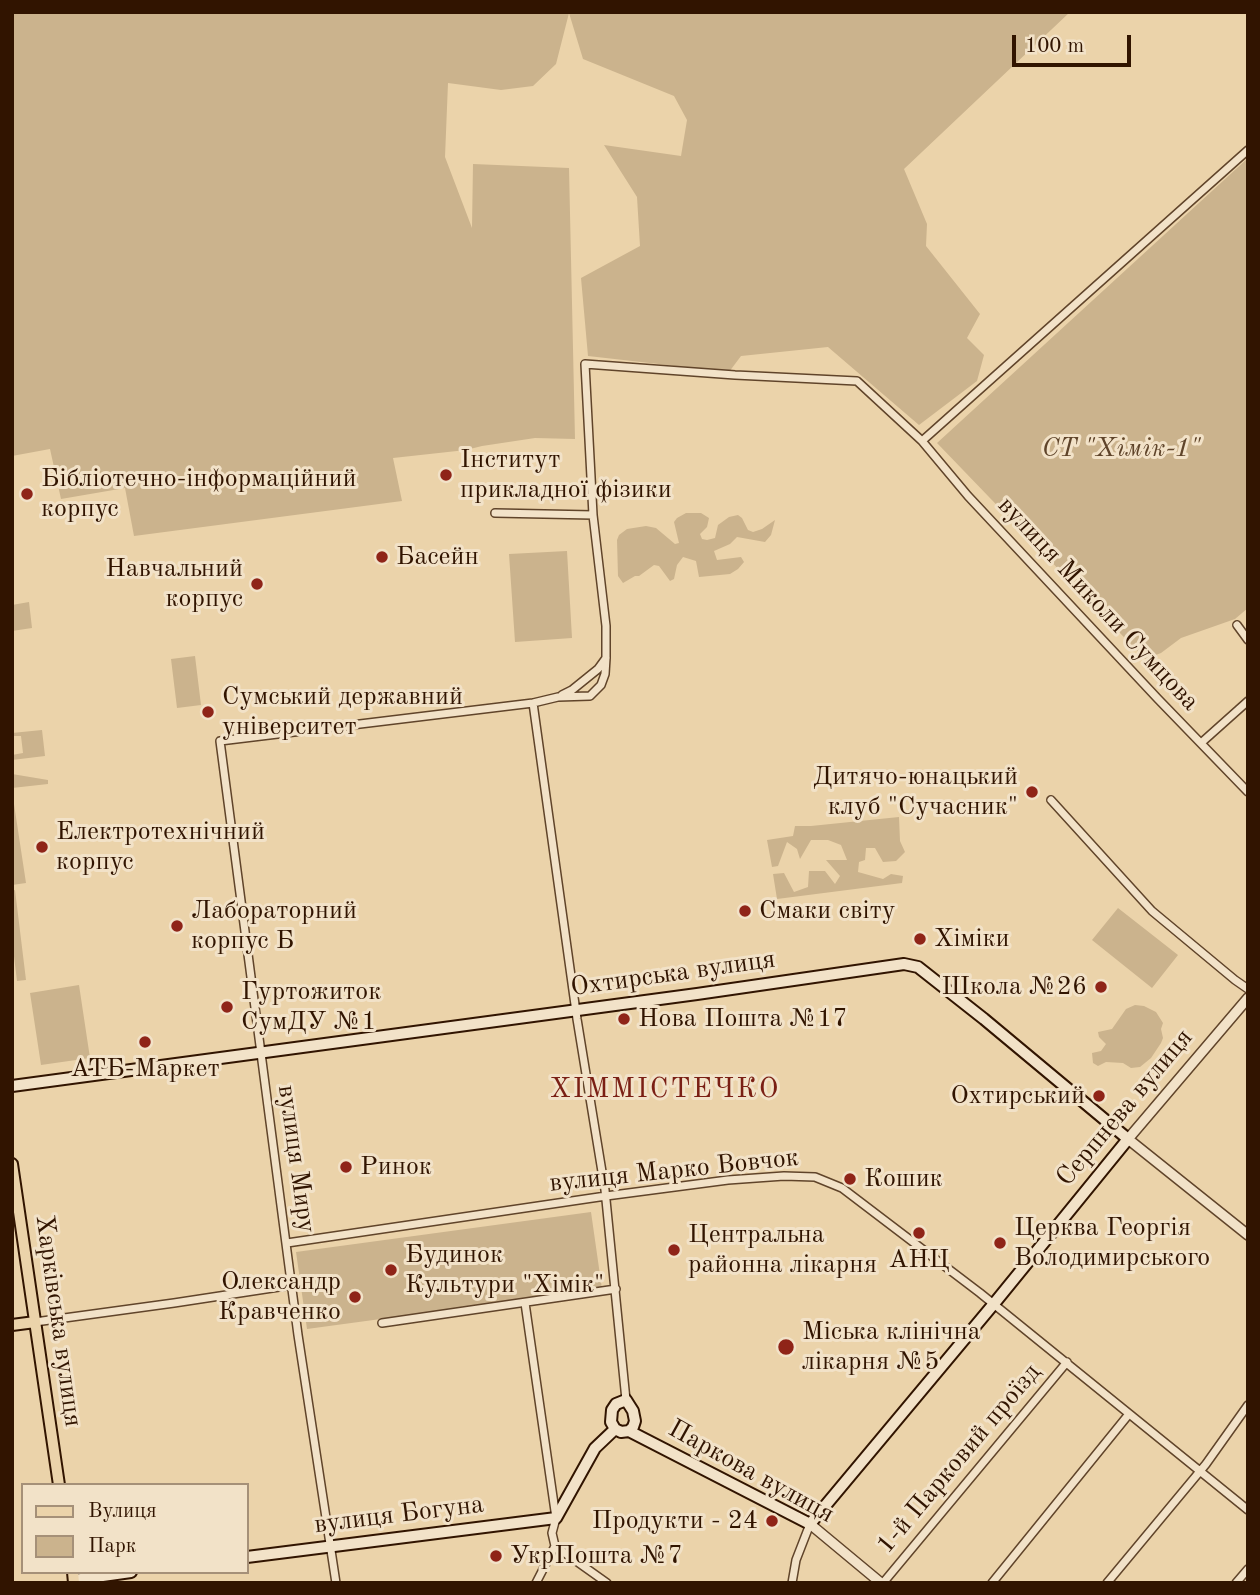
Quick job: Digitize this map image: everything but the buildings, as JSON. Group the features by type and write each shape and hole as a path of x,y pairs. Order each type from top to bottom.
{"main road":[{"name":"Охтирська вулиця","path":"12,1086 904,964 918,967 1128,1139"},
{"name":"Серпнева вулиця","path":"810,1524 1128,1139"},
{"name":"Харківська вулиця","path":"12,1164 59,1483"},
{"path":"12,1325 35,1322"},
{"path":"626,1400 634,1411 635,1421 629,1431 621,1432 615,1429 611,1422 612,1409 626,1400"},
{"path":"556,1518 595,1448 615,1429"},
{"name":"Паркова вулиця","path":"629,1431 810,1524"},
{"name":"вулиця Богуна","path":"248,1557 556,1518"},
{"path":"74,1578 112,1574"}],"street":[{"path":"922,441 1248,150"},
{"name":"вулиця Миколи Сумцова","path":"593,515 585,364 857,381 922,441 968,496 1248,792"},
{"path":"495,513 593,515 606,626 605,674 601,685 590,696 558,697 533,703 576,1010 606,1196 626,1400"},
{"path":"1237,625 1248,640"},
{"path":"558,697 572,690 598,669 606,658"},
{"path":"1200,743 1248,701"},
{"name":"вулиця Миру","path":"336,1583 292,1284 220,741 533,703"},
{"path":"1051,800 1152,911 1248,989"},
{"name":"Серпнева вулиця","path":"1128,1139 1248,998"},
{"name":"Охтирська вулиця","path":"1128,1139 1248,1235"},
{"name":"вулиця Марко Вовчок","path":"287,1243 728,1180 815,1177 848,1192 1067,1362 1248,1510"},
{"path":"35,1322 292,1284"},
{"path":"382,1323 616,1289"},
{"path":"525,1303 556,1518 552,1534 555,1546 607,1583"},
{"name":"1-й Парковий проїзд","path":"882,1583 1067,1362"},
{"path":"1107,1583 1206,1464 1248,1405"},
{"path":"992,1583 1129,1414"},
{"name":"Серпнева вулиця","path":"792,1583 796,1560 810,1524"},
{"name":"Паркова вулиця","path":"810,1524 882,1583"},
{"path":"536,1583 555,1546"},
{"path":"1236,1583 1248,1569"}],"green space":[{"path":"12,12 1070,12 904,169 927,224 926,246 980,314 967,338 984,355 977,381 919,425 828,347 741,356 729,372 588,356 581,278 640,246 637,197 604,145 681,156 687,120 674,96 583,59 569,13 556,64 533,86 501,90 448,83 445,157 472,228 473,164 569,168 575,439 535,438 466,450 393,458 402,501 134,536 125,488 61,499 50,449 12,456"},
{"name":"СТ \"Хімік-1\"","path":"1248,158 1248,608 1235,619 1181,638 1161,653 1145,659 937,443"},
{"path":"686,513 701,513 709,518 707,527 700,534 702,539 707,540 715,538 718,525 729,517 738,515 748,530 753,532 775,520 771,535 765,542 737,537 730,544 714,551 717,560 741,557 744,562 730,574 699,577 696,561 683,557 677,565 674,579 670,581 659,566 654,565 623,583 618,576 619,535 627,529 646,526 656,528 675,544 679,543 674,522"},
{"path":"567,551 572,638 515,642 509,554"},
{"path":"29,602 32,628 12,631 12,605"},
{"path":"195,656 201,705 177,708 171,659"},
{"path":"42,730 45,756 12,760 12,755 23,753 21,736 12,736 12,733"},
{"path":"12,774 48,780 48,784 12,788"},
{"path":"14,804 26,883 12,885 12,805"},
{"path":"899,817 900,841 905,852 896,861 883,862 875,848 866,848 865,860 859,862 858,872 883,879 891,874 903,876 902,883 777,899 773,874 784,873 794,892 808,887 809,871 825,871 835,884 840,876 826,860 847,860 841,845 828,840 811,840 800,859 797,849 787,842 778,866 772,867 767,840 793,836 795,826"},
{"path":"15,890 26,980 17,981 12,940 12,891"},
{"path":"1118,908 1178,955 1152,988 1092,940"},
{"path":"79,985 90,1058 41,1065 30,993"},
{"path":"1135,1005 1156,1012 1163,1023 1163,1038 1151,1058 1140,1067 1131,1068 1123,1063 1106,1062 1098,1066 1093,1063 1092,1053 1101,1051 1106,1044 1098,1032 1112,1029 1126,1009"},
{"path":"591,1212 602,1289 307,1329 296,1252"}],"place":[{"name":"Інститут прикладної фізики","path":"446,475"},
{"name":"Бібліотечно-інформаційний корпус","path":"27,494"},
{"name":"Басейн","path":"382,557"},
{"name":"Навчальний корпус","path":"257,584"},
{"name":"Сумський державний університет","path":"208,712"},
{"name":"Дитячо-юнацький клуб \"Сучасник\"","path":"1032,792"},
{"name":"Електротехнічний корпус","path":"42,847"},
{"name":"Смаки світу","path":"745,911"},
{"name":"Лабораторний корпус Б","path":"177,926"},
{"name":"Хіміки","path":"920,939"},
{"name":"Школа №26","path":"1101,987"},
{"name":"Гуртожиток СумДУ №1","path":"227,1007"},
{"name":"Нова Пошта №17","path":"624,1019"},
{"name":"АТБ-Маркет","path":"145,1042"},
{"name":"Охтирський","path":"1099,1096"},
{"name":"Ринок","path":"346,1167"},
{"name":"Кошик","path":"850,1179"},
{"name":"АНЦ","path":"919,1233"},
{"name":"Церква Георгія Володимирського","path":"1000,1243"},
{"name":"Центральна районна лікарня","path":"674,1250"},
{"name":"Будинок Культури \"Хімік\"","path":"391,1270"},
{"name":"Олександр Кравченко","path":"355,1297"},
{"name":"Міська клінічна лікарня №5","path":"786,1347"},
{"name":"Продукти - 24","path":"772,1521"},
{"name":"УкрПошта №7","path":"496,1556"}],"district":[{"name":"ХІММІСТЕЧКО","path":"665,1090"}]}
